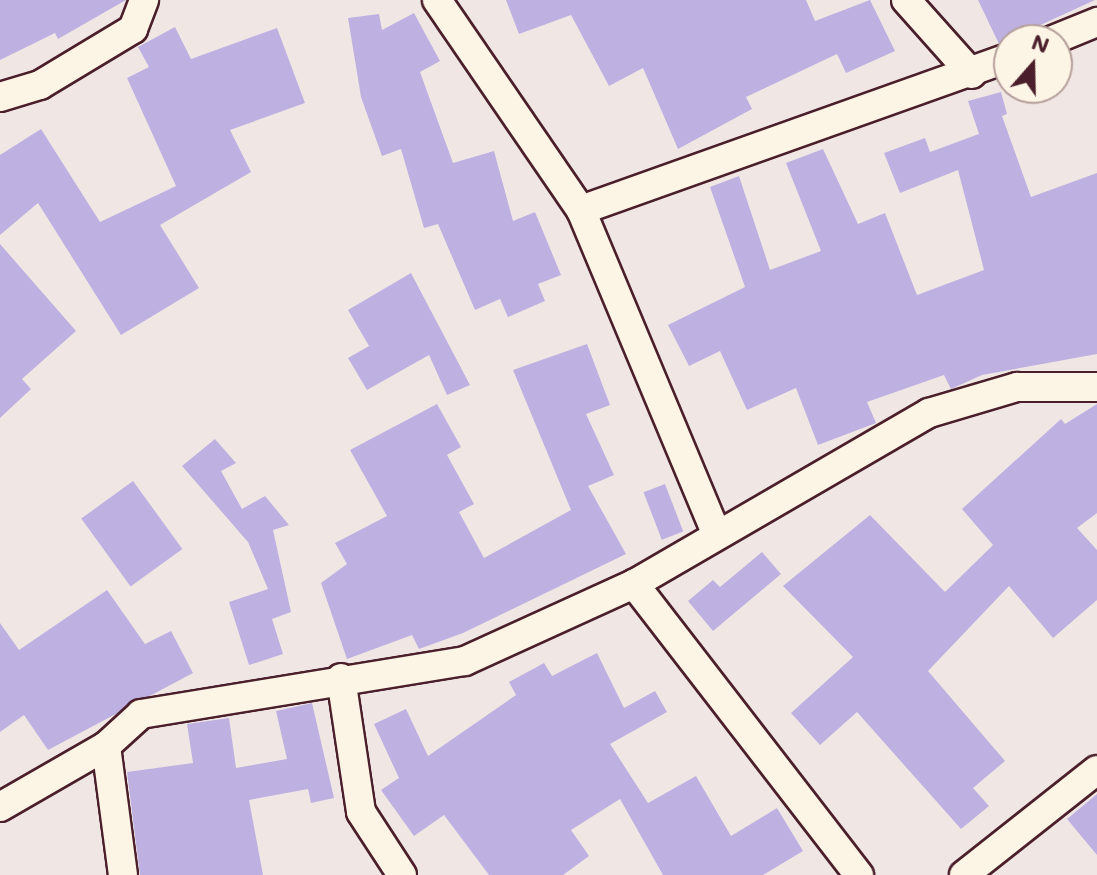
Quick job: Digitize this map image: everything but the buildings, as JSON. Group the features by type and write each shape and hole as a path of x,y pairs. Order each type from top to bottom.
{"street":[{"path":"0,97 40,85 133,29 144,0"},
{"path":"437,0 581,210 716,533"},
{"path":"906,0 972,74"},
{"path":"1073,32 1097,22"},
{"path":"581,210 776,136 993,65"},
{"path":"0,807 106,746 141,714 341,678 465,661 634,584 716,533 929,413 1017,387 1097,387"},
{"path":"634,584 859,875"},
{"path":"341,678 361,812 402,875"},
{"path":"106,746 123,875"},
{"path":"964,875 1097,770"}]}
